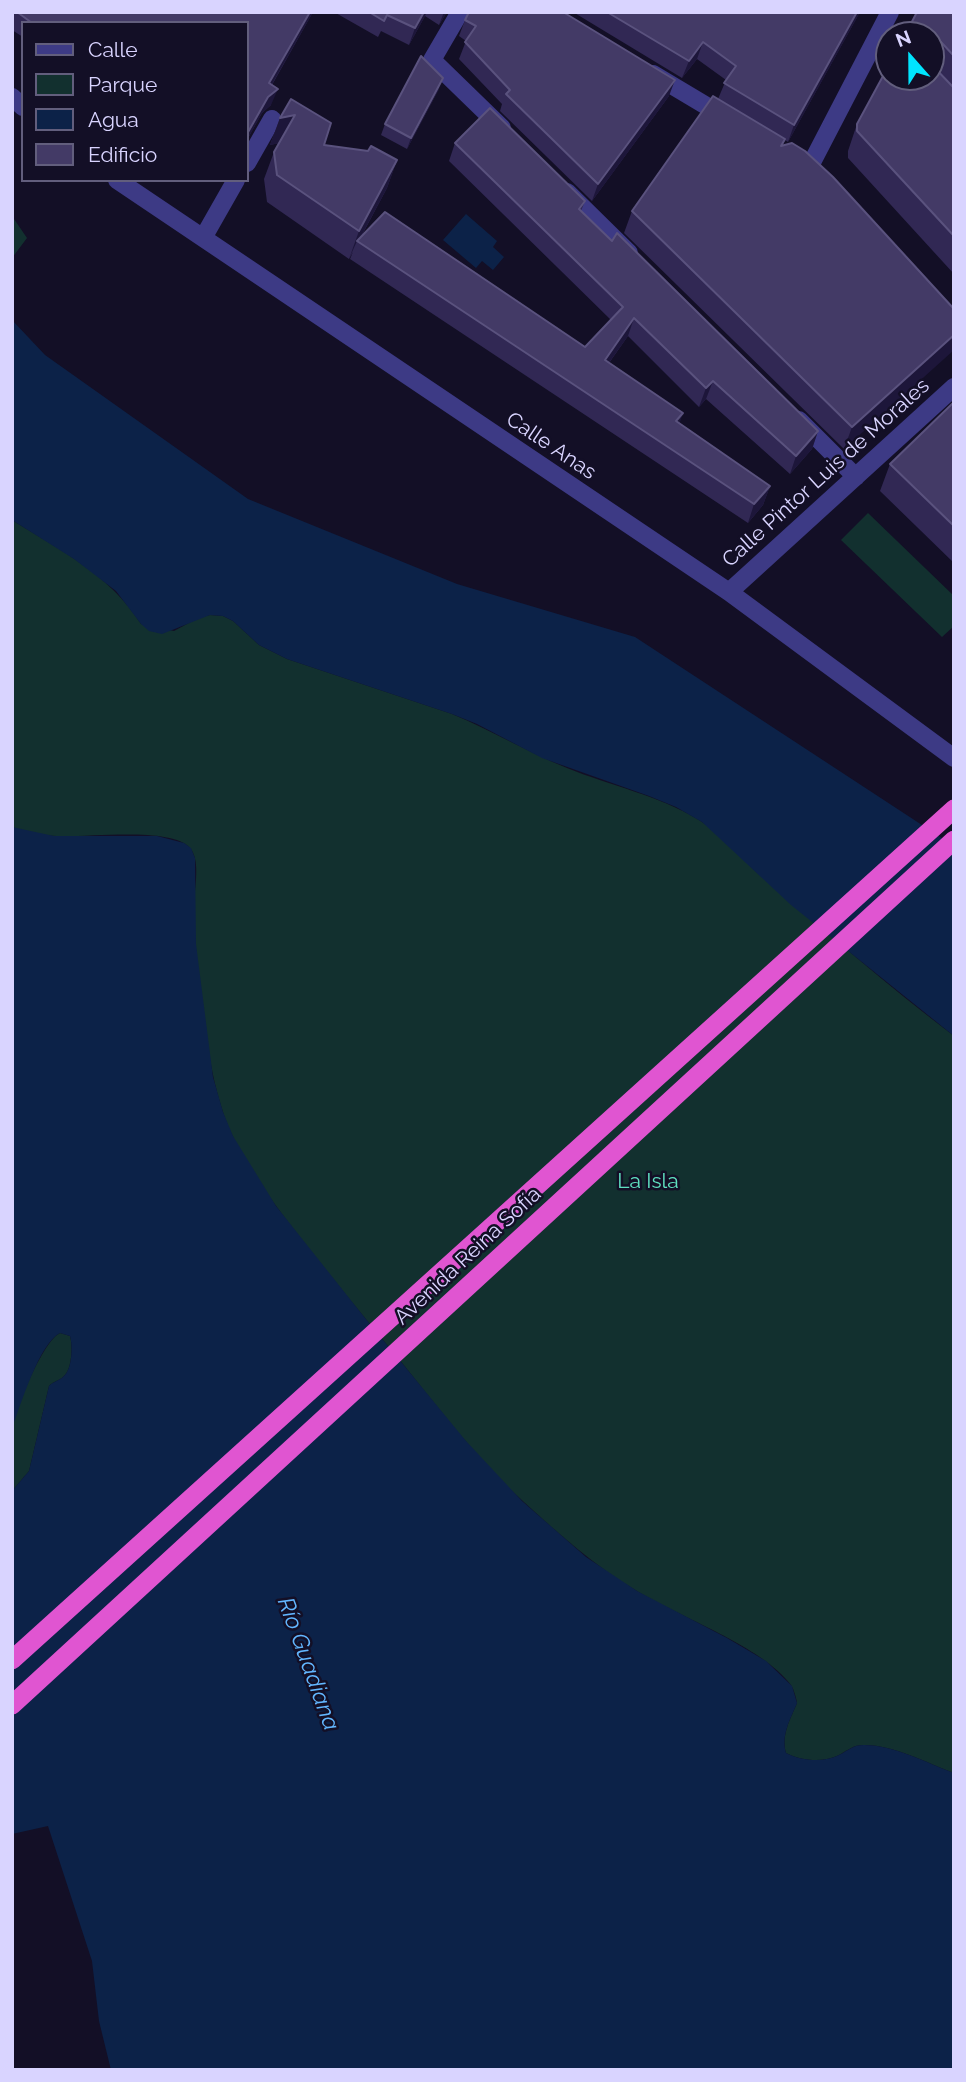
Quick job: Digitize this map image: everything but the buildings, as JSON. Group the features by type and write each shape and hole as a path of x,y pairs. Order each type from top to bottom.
{"highway":[{"name":"Avenida Reina Sofía","path":"12,1660 954,809"},
{"name":"Avenida Reina Sofía","path":"12,1705 954,840"}],"street":[{"path":"460,12 432,60 511,137"},
{"path":"826,178 804,164 875,51"},
{"path":"634,62 739,125"},
{"path":"248,161 272,119"},
{"path":"551,176 639,263"},
{"name":"Calle Anas","path":"120,182 729,592 954,758"},
{"path":"202,238 235,182"},
{"name":"Calle Pintor Luis de Morales","path":"729,592 954,387"},
{"path":"787,409 856,477"}],"green space":[{"path":"12,216 27,238 12,258"},
{"path":"868,513 954,596 954,626 942,637 841,540"},
{"name":"La Isla","path":"12,520 99,577 128,606 141,624 174,631 198,618 223,616 233,621 259,645 287,659 452,714 567,768 683,811 716,833 809,918 954,1036 954,1773 899,1751 875,1746 857,1746 833,1758 820,1760 786,1753 785,1734 797,1703 791,1685 778,1671 741,1645 622,1582 579,1550 525,1503 456,1430 284,1217 235,1142 218,1095 209,1053 196,953 196,861 190,848 180,841 166,837 127,834 51,836 12,827"},
{"path":"60,1333 70,1336 72,1351 69,1368 64,1376 49,1386 29,1471 12,1491 11,1445 14,1421 38,1362"}],"water":[{"path":"466,214 497,241 493,247 504,257 493,270 482,261 476,268 443,240"},
{"path":"12,320 45,355 248,499 457,584 635,637 954,846 954,1036 791,905 702,822 676,807 542,758 452,714 287,659 259,645 233,621 223,616 210,615 162,634 149,631 116,591 74,559 12,520"},
{"name":"Río Guadiana","path":"12,827 54,836 157,836 184,843 191,848 195,858 196,944 213,1077 233,1136 276,1206 466,1441 522,1501 586,1557 637,1591 766,1661 792,1686 797,1703 785,1734 786,1753 820,1760 833,1758 857,1746 875,1746 899,1751 954,1773 954,2070 111,2070 99,2021 92,1961 48,1826 12,1834 12,1491 29,1471 49,1386 67,1373 72,1351 70,1336 60,1333 52,1339 38,1362 12,1428"}]}
